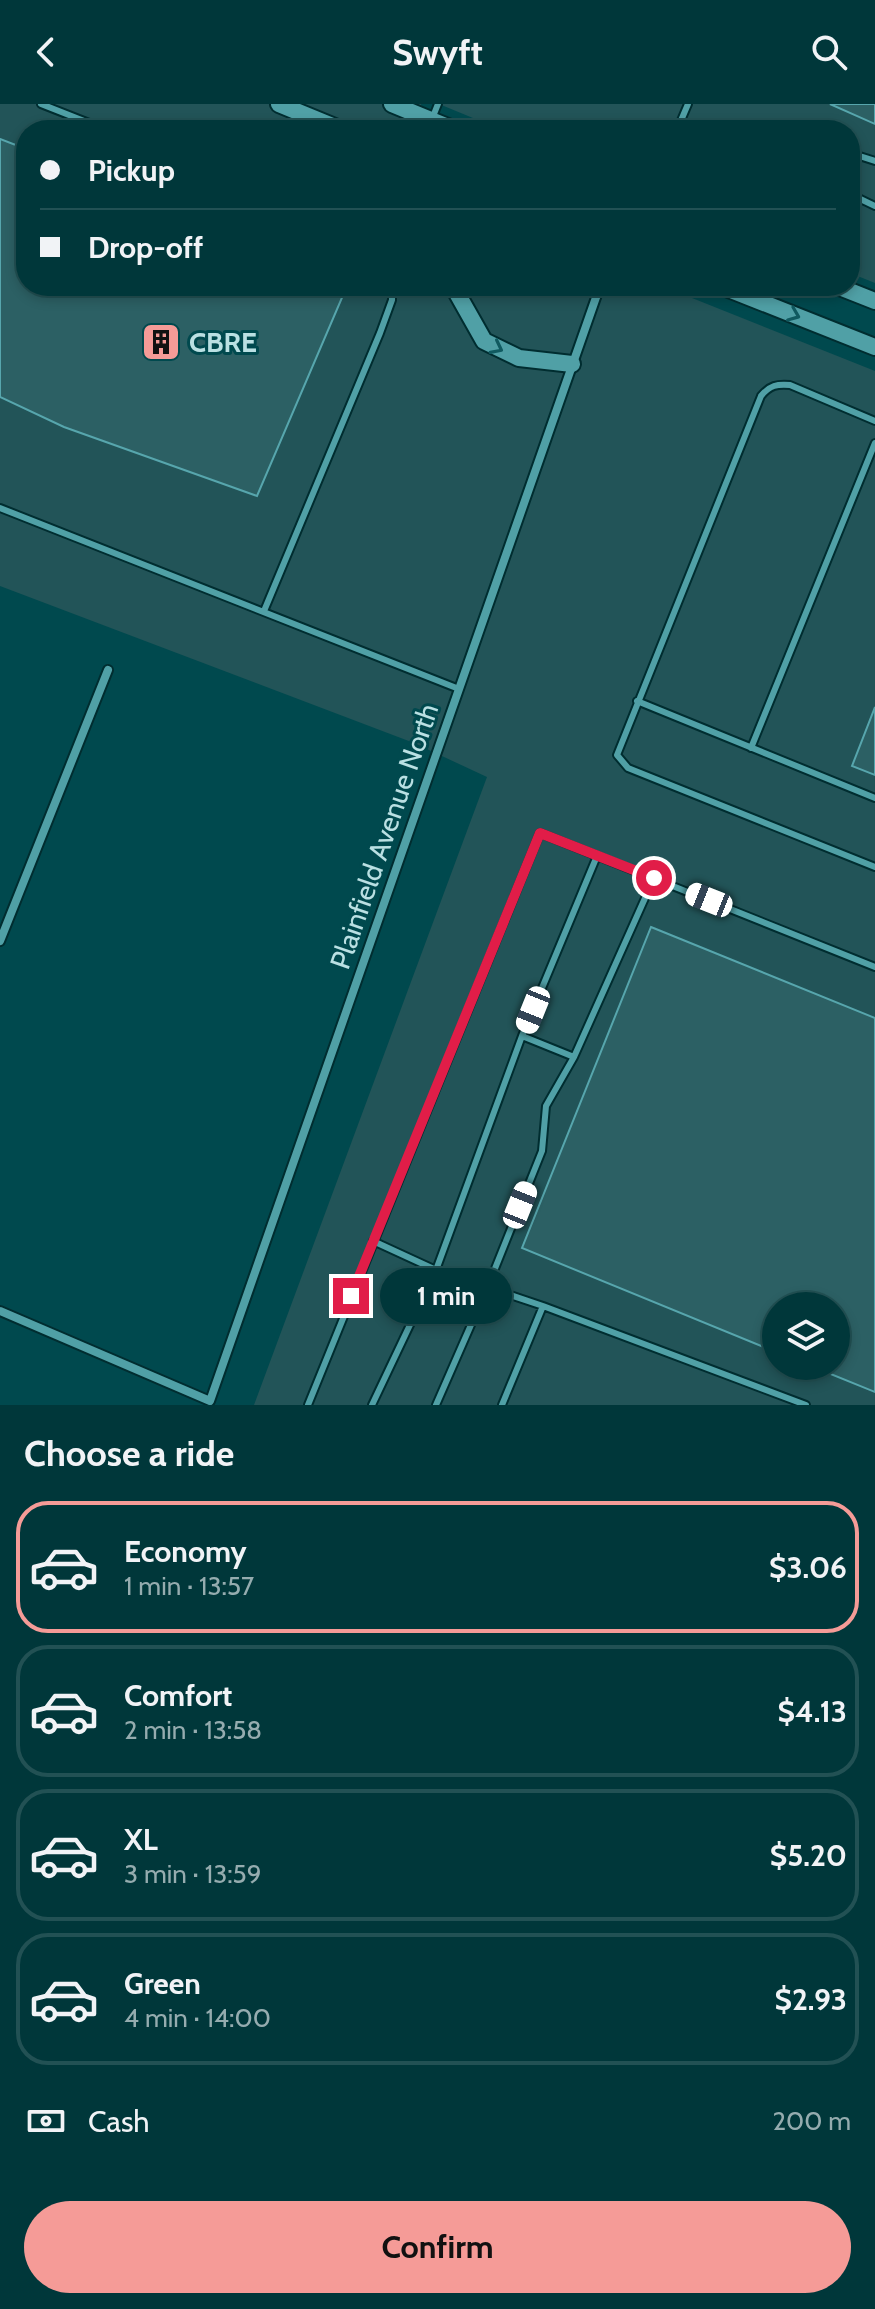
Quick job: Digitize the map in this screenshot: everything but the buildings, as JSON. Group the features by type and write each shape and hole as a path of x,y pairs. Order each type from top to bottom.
{"main road":[{"path":"279,104 318,120"},
{"path":"392,104 435,112"},
{"path":"459,296 484,341 519,358 572,364"},
{"path":"746,296 875,347"}],"street":[{"name":"Plainfield Avenue North","path":"0,1311 210,1401 596,296"},
{"path":"0,941 108,670"}],"lane":[{"path":"41,104 82,120"},
{"path":"264,611 380,333 392,296"},
{"path":"875,421 790,385 778,384 768,388 761,396 617,755 628,768 875,867"},
{"path":"751,748 875,443"},
{"path":"0,508 459,689"},
{"path":"637,701 875,798"},
{"path":"308,1405 540,833 875,967"},
{"path":"372,1405 436,1270 522,1036 597,856"},
{"path":"436,1405 542,1151 546,1106 574,1057 654,878"},
{"path":"522,1036 574,1057"},
{"path":"373,1241 436,1270 543,1306 806,1405"},
{"path":"502,1405 543,1306"}],"shaded area":[{"path":"0,104 421,104 424,120 16,120 16,296 687,296 875,371 875,1405 254,1405 487,777 414,743 0,586"},
{"path":"439,104 875,104 875,283 860,277 860,120 478,120"}],"place":[{"name":"CBRE","path":"161,342"}],"route":[{"path":"351,1296 540,833 654,878"}]}
